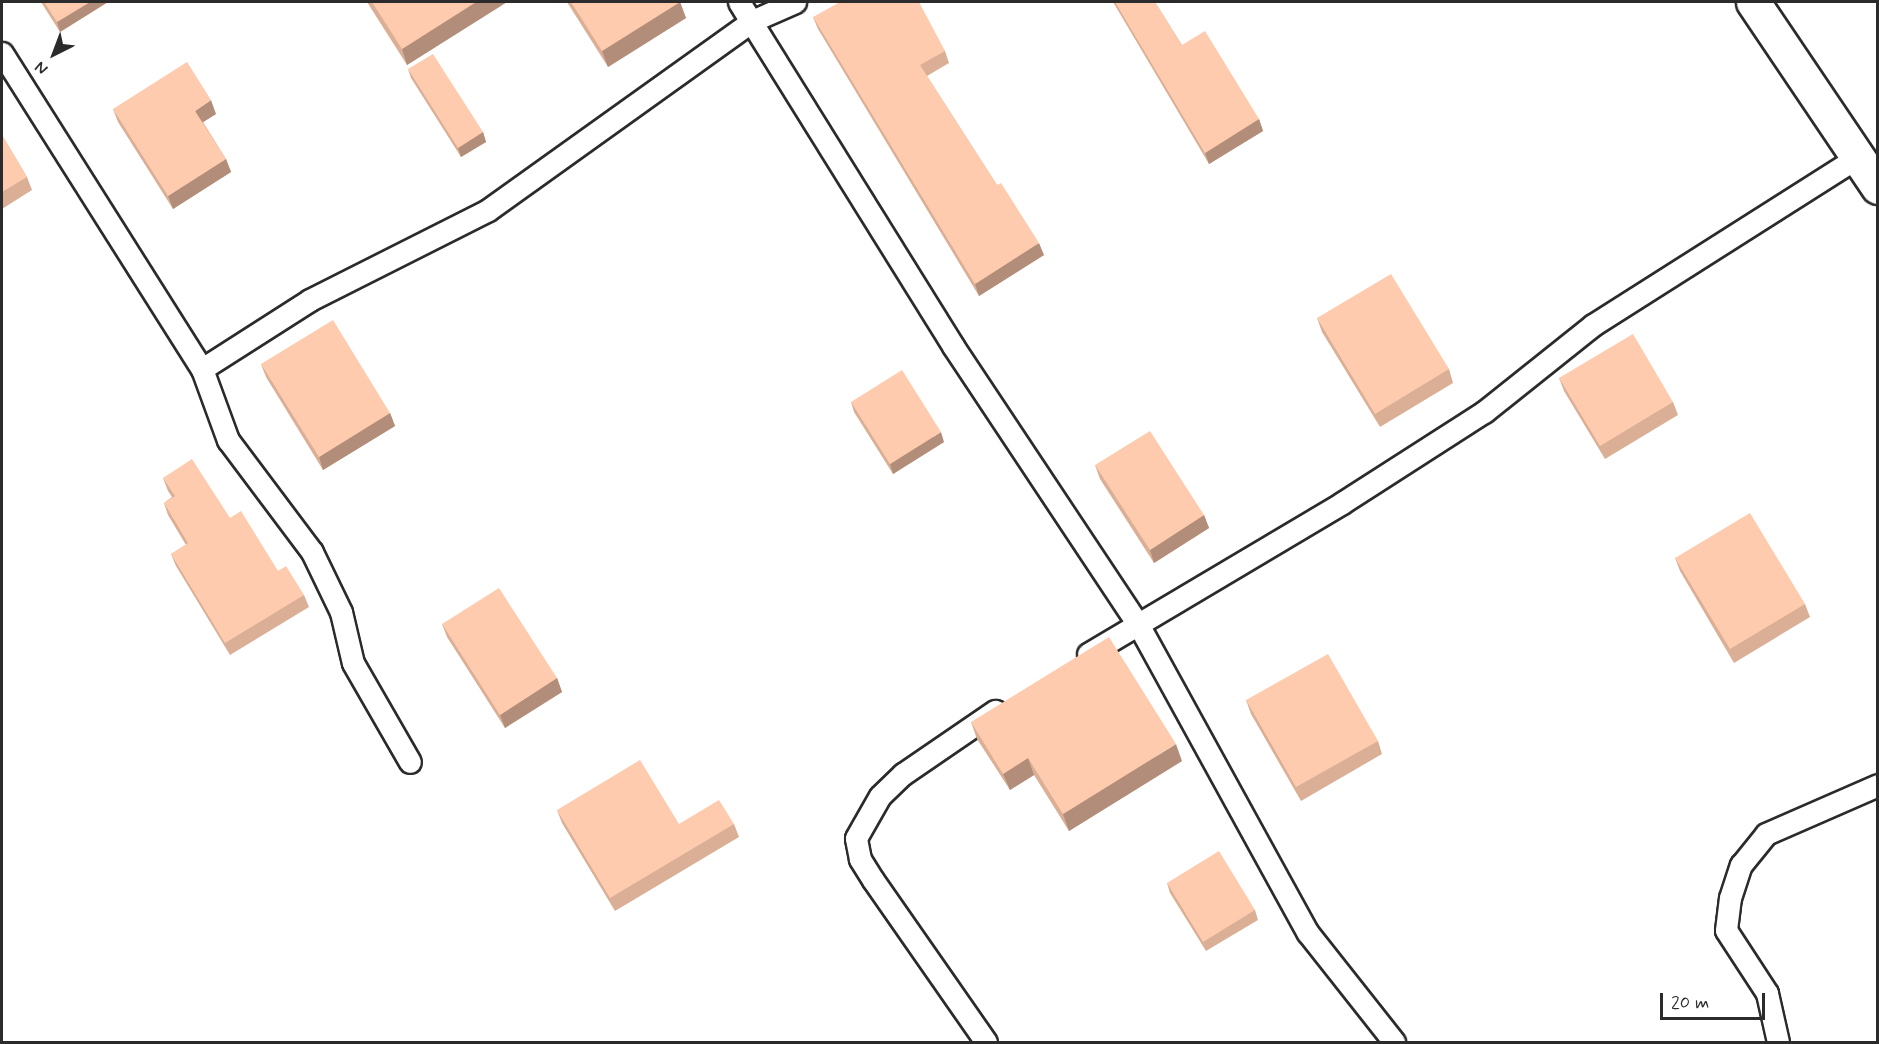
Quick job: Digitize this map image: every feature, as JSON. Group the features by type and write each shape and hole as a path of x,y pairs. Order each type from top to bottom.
{"main road":[{"path":"1753,2 1878,187"}],"lane":[{"path":"739,2 953,346 1139,626 1308,933 1394,1042"},
{"path":"202,369 310,300 488,210 653,96 752,21 795,2"},
{"path":"2,53 202,369 228,440 312,552 341,612 353,663 410,762"},
{"path":"1070,664 1139,626 1484,412 1593,325 1858,157"},
{"path":"986,1042 860,860 856,838 880,796 903,774 1013,699"},
{"path":"1778,1042 1767,993 1726,930 1730,898 1741,865 1766,834 1878,785"}],"building":[{"path":"44,2 90,2 57,22"},
{"path":"372,2 476,2 402,49"},
{"path":"571,2 680,2 602,51"},
{"path":"840,2 919,2 945,51 920,65 997,185 1001,183 1039,243 975,284 813,17"},
{"path":"1115,2 1155,2 1182,45 1205,31 1259,119 1205,153"},
{"path":"433,54 483,132 458,148 408,69"},
{"path":"187,62 211,100 195,111 226,159 168,196 113,109"},
{"path":"2,135 27,177 2,192"},
{"path":"1391,274 1449,369 1375,414 1317,318"},
{"path":"333,320 390,413 319,457 261,364"},
{"path":"1633,334 1673,402 1600,446 1559,378"},
{"path":"902,370 941,432 890,464 851,402"},
{"path":"1150,431 1204,515 1150,550 1095,465"},
{"path":"192,459 230,518 241,511 278,571 286,566 304,595 225,643 171,554 188,543 164,503 175,496 163,478"},
{"path":"1750,513 1805,604 1730,649 1675,558"},
{"path":"499,588 557,678 500,715 442,624"},
{"path":"1109,637 1176,744 1063,814 1028,758 1003,774 971,722"},
{"path":"1328,654 1378,741 1296,787 1246,700"},
{"path":"640,760 679,824 719,800 734,824 610,898 557,810"},
{"path":"1219,851 1255,910 1203,942 1167,883"}]}
